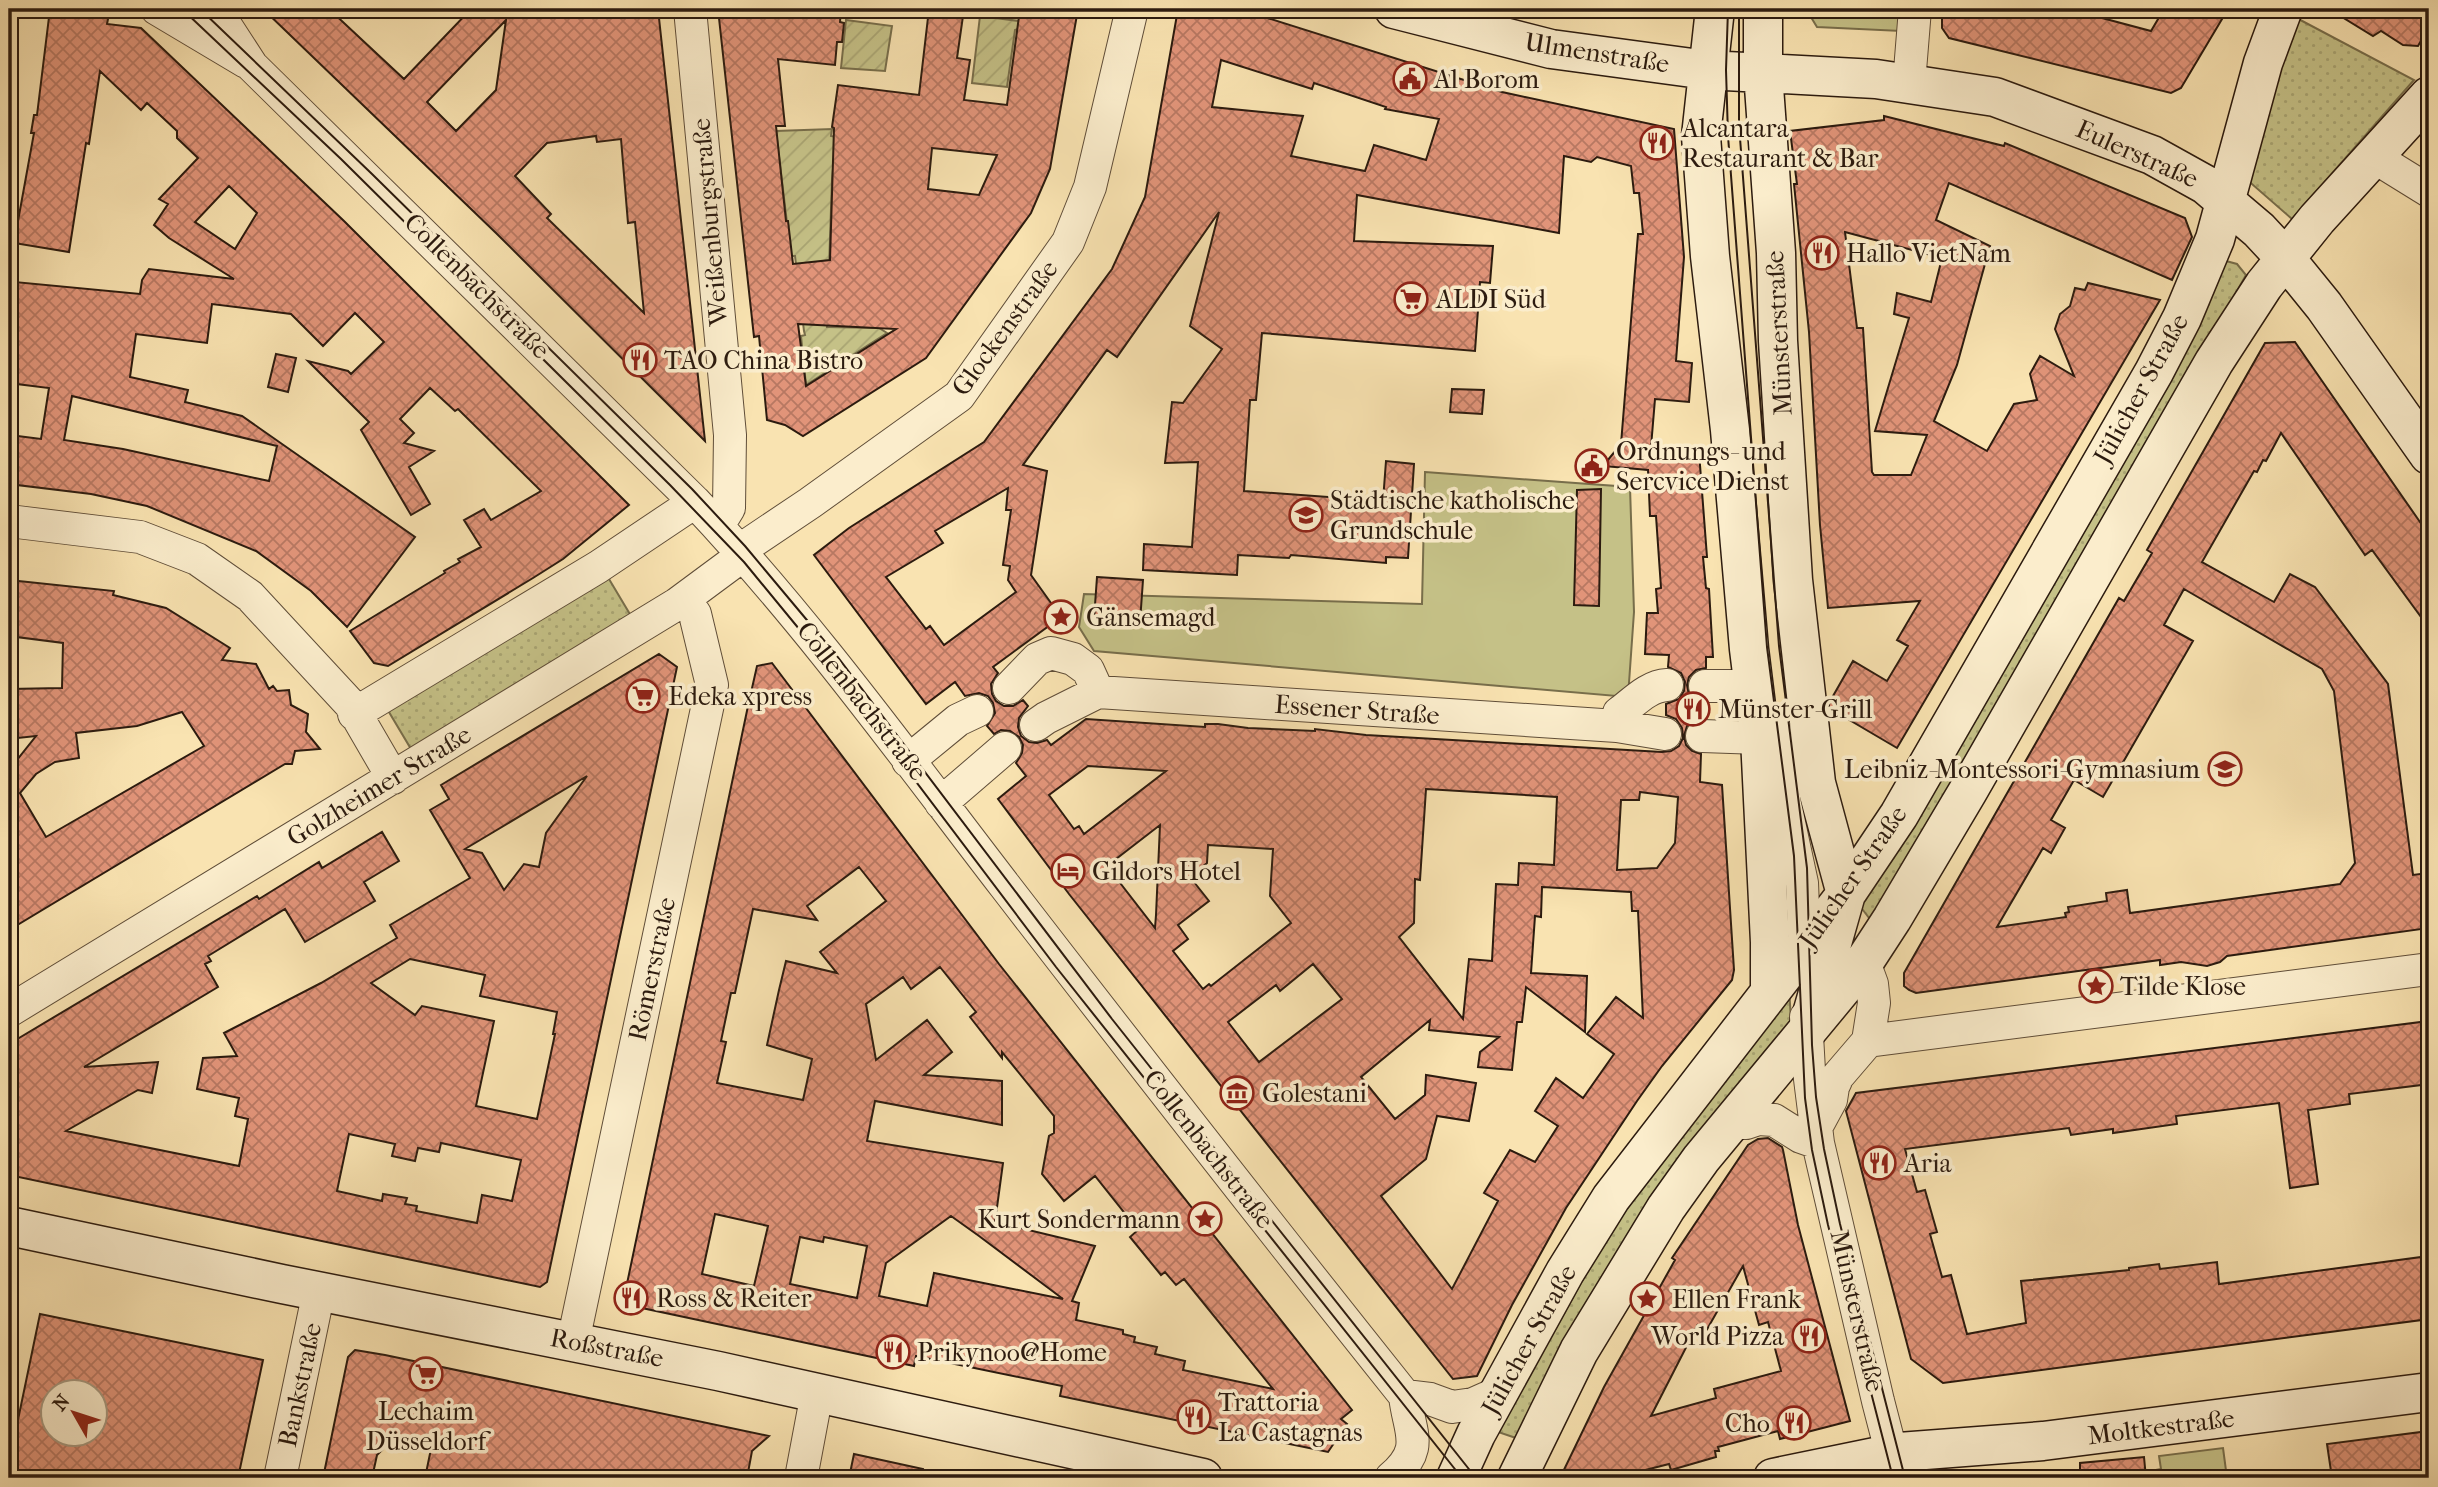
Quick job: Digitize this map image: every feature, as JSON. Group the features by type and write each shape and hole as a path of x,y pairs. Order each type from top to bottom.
{"main road":[{"name":"Ulmenstraße","path":"1394,9 1551,49 1707,69 1763,73"},
{"name":"Münsterstraße","path":"1715,9 1701,136 1710,256 1760,738 1770,989"},
{"name":"Münsterstraße","path":"1762,9 1763,73 1793,580 1816,783 1846,894 1807,1033"},
{"name":"Jülicher Straße","path":"1456,1478 1476,1434 1565,1272 1611,1198 1846,894 1899,815 2154,372 2204,269 2215,239 2263,63 2283,9"},
{"name":"Eulerstraße","path":"1763,73 1909,83 1995,97 2152,155 2198,180 2259,230 2285,258 2324,306 2429,455"},
{"name":"Jülicher Straße","path":"1517,1478 1579,1351 1666,1208 1701,1159 1864,962 1968,791 2214,362 2249,306 2317,219 2429,96"},
{"name":"Roßstraße","path":"9,1226 817,1393 1123,1469 1203,1478"},
{"name":"Moltkestraße","path":"1895,1466 2043,1441 2429,1392"},
{"path":"1773,1478 1895,1466"}],"street":[{"name":"Collenbachstraße","path":"157,9 252,65"},
{"name":"Collenbachstraße","path":"215,9 252,65 695,502 740,550 818,642 1177,1109 1405,1396 1414,1444 1407,1460 1391,1478"},
{"name":"Weißenburgstraße","path":"690,9 730,435 729,508 718,526"},
{"name":"Glockenstraße","path":"740,550 959,396 1068,242 1090,187 1132,9"},
{"path":"1909,83 1915,9"},
{"path":"2374,157 2429,191"},
{"name":"Weißenburgstraße","path":"730,435 749,504 759,516 779,523"},
{"path":"354,714 598,567 695,502"},
{"path":"9,521 140,537 197,559 250,596 350,704 393,778"},
{"name":"Golzheimer Straße","path":"9,1011 684,600 731,565 740,550"},
{"name":"Römerstraße","path":"573,1342 712,685 695,614 684,600"},
{"name":"Münsterstraße","path":"1749,649 1770,695 1786,804 1802,883 1807,1033 1817,1136 1895,1466"},
{"path":"1009,688 1037,659 1051,653 1073,659 1088,670 1098,692 1036,725"},
{"path":"1617,726 1619,713 1658,685 1667,685"},
{"path":"1705,686 1755,686"},
{"name":"Essener Straße","path":"1098,692 1617,726 1665,734"},
{"path":"908,761 958,720 977,711"},
{"path":"1702,736 1760,738"},
{"path":"941,803 1005,748"},
{"name":"Münsterstraße","path":"1802,883 1816,783"},
{"path":"1731,1123 1746,1123 1758,1119 1774,1120 1801,1137 1817,1136 1838,1076 1868,1041 1874,1003 1872,984 1864,962"},
{"path":"1868,1041 2429,969"},
{"name":"Bankstraße","path":"280,1478 319,1291"},
{"path":"1405,1396 1430,1399 1452,1407 1472,1404 1500,1392"},
{"path":"801,1478 817,1393"}],"shaded area":[{"path":"1806,9 1903,9 1901,31 1817,27"},
{"path":"2289,14 2414,80 2292,219 2245,178"},
{"path":"980,16 1019,21 1018,29 1015,30 1007,87 972,83"},
{"path":"846,20 892,26 885,71 841,68"},
{"path":"832,129 831,136 836,137 827,327 879,328 887,333 806,385 801,336 805,335 795,256 791,256 776,131"},
{"path":"2226,261 2237,264 2246,275 1955,792 1873,923 1856,901"},
{"path":"1425,472 1630,487 1634,612 1628,697 1094,651 1079,627 1084,594 1422,604"},
{"path":"606,574 634,621 414,754 386,707"},
{"path":"1789,987 1791,1021 1516,1438 1498,1432 1602,1245 1677,1131"},
{"path":"2223,1448 2227,1478 2146,1478 2145,1472 2161,1469 2159,1456"}],"building":[{"path":"50,9 109,14 107,24 141,28 344,221 629,505 563,559 533,578 388,666 374,663 350,631 445,573 444,571 460,562 458,559 481,547 464,520 484,509 491,520 541,491 458,409 455,411 430,388 400,419 414,433 404,443 434,451 409,467 430,504 411,515 361,430 369,422 308,361 351,374 384,342 355,313 323,346 291,314 212,304 207,343 136,334 130,377 188,390 185,402 242,416 415,537 347,627 311,591 256,551 147,506 91,494 9,484 9,435 41,439 49,388 9,383 9,326 15,282 140,294 142,280 149,269 234,279 169,238 154,225 168,204 159,199 198,158 177,138 177,131 147,103 141,110 100,71 69,252 14,243 34,133 31,133 34,115 37,115","holes":["229,186 257,213 235,249 195,222","72,396 277,446 269,481 123,449 64,440"]},
{"path":"263,9 329,9 404,79 471,9 658,9 705,441 496,233","holes":["506,20 496,90 456,131 427,102","596,136 597,142 621,139 628,223 635,222 644,313 547,218 551,214 515,176 547,143"]},
{"path":"718,9 841,9 840,22 844,23 842,42 837,42 835,65 778,59 785,126 776,126 793,264 830,260 832,127 838,85 919,95 929,9 964,9 957,58 970,60 964,100 1007,105 1020,9 1078,9 1050,169 1031,213 926,358 803,436 785,425 767,420 759,336 754,337","holes":["932,148 997,155 979,195 928,189","798,324 896,329 806,386"]},
{"path":"1178,9 1239,9 1502,92 1674,129 1684,257 1676,361 1692,363 1689,402 1655,399 1651,447 1699,452 1707,557 1703,557 1706,588 1709,589 1713,657 1706,657 1706,668 1696,670 1689,677 1689,695 1704,704 1703,718 1694,720 1687,726 1684,736 1686,745 1701,754 1700,782 1722,785 1734,970 1732,980 1662,1066 1566,1208 1512,1305 1477,1376 1453,1379 1069,894 998,799 1026,776 1016,763 1023,745 1019,737 1010,731 1001,730 994,734 987,726 995,713 988,696 979,693 965,696 955,682 926,704 814,555 849,528 984,442 1112,269 1145,197","holes":["1221,60 1312,89 1314,83 1386,107 1385,109 1439,119 1426,160 1374,145 1365,171 1291,156 1303,116 1212,107","1564,156 1591,162 1597,157 1631,166 1634,193 1639,193 1643,234 1638,234 1621,444 1603,466 1648,470 1650,516 1656,516 1661,588 1656,589 1658,613 1647,613 1645,654 1669,655 1668,667 1681,673 1685,682 1679,699 1666,704 1666,715 1676,719 1682,728 1683,738 1679,746 1671,751 1366,735 1315,729 1248,728 1218,724 1205,724 1205,727 1086,719 1051,745 1047,740 1029,742 1021,736 1019,718 1028,706 1023,700 1013,706 1004,706 996,701 992,694 991,684 998,673 993,667 1061,617 1031,575 1047,471 1023,465 1107,350 1117,357 1219,212 1190,326 1222,349 1183,403 1172,402 1165,463 1198,462 1192,547 1144,544 1143,570 1237,575 1238,555 1289,558 1291,555 1386,563 1386,557 1408,558 1414,464 1386,461 1383,501 1244,491 1250,400 1256,400 1262,333 1475,351 1480,282 1490,283 1493,246 1354,241 1357,195 1559,233","1008,488 1006,510 1011,510 1003,565 1010,566 1008,580 1016,592 944,645 930,626 926,629 886,577 943,543 935,531","1088,766 1166,771 1084,834 1079,826 1074,829 1049,795","1426,789 1557,797 1554,865 1519,863 1518,885 1496,884 1492,961 1469,959 1463,1019 1399,937 1414,923 1415,879 1420,880","1640,792 1678,797 1675,843 1657,868 1617,870 1621,800 1639,800","1160,825 1156,915 1155,928 1107,866","1208,845 1273,849 1270,896 1291,923 1211,986 1209,984 1203,989 1173,951 1188,939 1178,925 1209,901 1190,877 1207,863","1542,887 1631,892 1632,911 1638,911 1643,1018 1616,997 1587,1034 1614,1054 1583,1098 1556,1078 1535,1111 1558,1126 1535,1162 1510,1150 1484,1193 1498,1201 1452,1289 1381,1196 1426,1159 1437,1116 1469,1121 1476,1083 1426,1075 1425,1095 1395,1119 1361,1077 1430,1020 1429,1030 1499,1037 1480,1052 1478,1067 1512,1070 1517,1022 1522,1022 1526,987 1585,1032 1587,976 1531,973 1535,916 1541,917","1313,964 1342,999 1259,1062 1228,1022 1276,985 1280,991"]},
{"path":"1942,9 2054,9 2071,13 2072,10 2151,31 2164,9 2228,9 2181,88 2171,93 1949,38 1942,28"},
{"path":"2329,9 2428,9 2421,21 2426,32 2418,46 2403,45 2381,31 2373,36"},
{"path":"1884,116 2004,146 2005,143 2185,218 2192,237 2172,280 1949,183 1936,220 1990,246 1957,365 1934,421 1987,451 2014,404 2037,400 2030,374 2040,356 2074,376 2055,329 2060,314 2070,306 2075,288 2085,290 2088,283 2160,300 1897,748 1829,708 1829,703 1853,661 1887,681 1908,646 1897,640 1920,601 1828,608 1820,525 1809,332 1790,131 1884,120","holes":["1845,232 1942,258 1931,302 1897,293 1894,314 1909,318 1875,431 1927,435 1911,475 1874,475 1863,328 1857,328"]},
{"path":"2295,342 2429,535 2429,628 2372,550 2365,555 2281,433 2266,461 2263,460 2257,472 2254,471 2202,562 2274,602 2290,574 2315,587 2388,684 2413,875 2429,873 2429,928 2227,956 2220,962 2207,966 2181,962 2160,965 2160,960 1916,993 1909,990 1904,986 1904,973 2119,598 2124,601 2152,553 2147,550 2265,343","holes":["2184,589 2322,669 2334,691 2355,863 2340,884 2130,913 2127,890 2106,893 2107,901 2068,907 2066,917 1997,927 2043,848 2051,853 2065,828 2051,820 2074,780 2103,797 2193,641 2164,625"]},
{"path":"276,354 296,358 288,392 268,387"},
{"path":"1452,389 1484,390 1482,414 1450,412"},
{"path":"1601,489 1599,606 1574,605 1577,490"},
{"path":"1097,577 1143,580 1140,622 1094,619"},
{"path":"9,580 114,591 113,595 166,608 230,648 222,660 256,664 269,689 273,686 277,691 289,690 291,705 308,714 306,732 320,749 295,751 292,764 285,764 9,930 9,770 36,736 9,739 9,689 62,688 63,643 9,636","holes":["182,712 204,746 46,837 20,793 36,774 55,762 79,758 76,733 137,726"]},
{"path":"659,654 677,667 547,1282 540,1287 9,1175 9,1044 257,896 259,899 319,862 322,868 382,832 399,861 364,882 375,901 305,942 285,909 208,956 211,961 205,964 218,987 84,1067 158,1062 152,1093 138,1090 66,1131 239,1166 248,1119 235,1116 239,1098 197,1089 203,1058 237,1056 224,1033 321,983 397,938 390,925 470,878 430,810 449,799 441,785","holes":["587,776 546,833 539,867 524,864 504,890 482,853 465,849","410,959 485,975 480,996 557,1012 537,1119 476,1106 494,1021 422,1006 415,1015 371,983","349,1134 395,1144 392,1156 415,1161 418,1148 439,1152 441,1143 521,1160 512,1201 482,1195 477,1223 416,1211 417,1206 405,1204 407,1198 383,1194 382,1201 337,1191"]},
{"path":"772,663 999,964 1352,1410 1341,1419 1347,1424 1328,1452 1060,1396 1062,1386 916,1356 914,1366 628,1305 624,1298 757,666","holes":["859,867 886,901 820,952 837,973 786,961 767,1045 812,1059 803,1100 717,1083 726,1042 721,1041 731,993 735,993 753,909 817,920 807,906","940,967 976,1012 970,1017 1002,1058 1002,1052 1054,1116 1054,1133 1049,1136 1042,1174 1064,1201 1095,1176 1138,1230 1130,1237 1161,1275 1165,1272 1176,1285 1184,1279 1273,1389 1183,1370 1185,1361 1155,1354 1157,1347 1134,1342 1135,1337 1123,1334 1123,1330 1076,1320 1079,1303 1072,1301 1095,1246 995,1222 1003,1163 867,1141 875,1101 1002,1125 1002,1081 924,1075 952,1052 927,1020 876,1060 866,1004 903,977 911,989","715,1214 768,1226 754,1286 702,1274","951,1216 1063,1299 934,1273 927,1306 879,1296 886,1263","800,1237 823,1242 824,1237 867,1246 857,1298 790,1284"]},
{"path":"2429,1021 2429,1084 2349,1094 2350,1104 2308,1110 2318,1184 2290,1188 2279,1103 2176,1116 2177,1124 2113,1133 2113,1129 2071,1135 2069,1128 1905,1149 1917,1192 1925,1190 1937,1232 1930,1234 1942,1277 1951,1275 1967,1334 2026,1323 2021,1281 2129,1270 2159,1264 2160,1269 2217,1262 2219,1284 2429,1256 2429,1319 1943,1383 1911,1359 1846,1111 1856,1093"},
{"path":"1768,1138 1783,1150 1798,1225 1850,1421 1780,1439 1778,1431 1718,1447 1719,1451 1715,1451 1716,1457 1671,1470 1669,1464 1614,1478 1560,1478 1604,1387 1675,1260 1672,1258 1748,1145 1758,1139","holes":["1743,1266 1759,1325 1768,1322 1781,1371 1714,1389 1716,1398 1651,1416 1697,1326 1701,1340"]},
{"path":"40,1314 263,1360 238,1478 9,1478 9,1463"},
{"path":"355,1350 769,1436 752,1451 747,1478 425,1478 432,1444 385,1435 383,1449 377,1455 372,1478 323,1478 348,1357"},
{"path":"2429,1431 2429,1478 2332,1478 2327,1444"},
{"path":"854,1454 923,1469 922,1478 849,1478"},
{"path":"2144,1457 2146,1478 2080,1478 2080,1463"}],"tram line":[{"path":"182,9 341,159 670,485 744,562 818,652 1056,967 1462,1478"},
{"path":"200,9 692,489 745,546 837,656 1112,1019 1476,1478"},
{"path":"1728,9 1728,136 1767,647 1794,856 1805,1098 1812,1150 1828,1225 1893,1478"},
{"path":"1739,9 1739,125 1779,646 1807,868 1816,1097 1840,1224 1905,1478"}],"place":[{"name":"Al Borom","path":"1410,79"},
{"name":"Alcantara Restaurant & Bar","path":"1657,143"},
{"name":"Hallo VietNam","path":"1822,253"},
{"name":"ALDI Süd","path":"1411,299"},
{"name":"TAO China Bistro","path":"640,360"},
{"name":"Ordnungs- und Sercvice Dienst","path":"1592,466"},
{"name":"Städtische katholische Grundschule","path":"1306,515"},
{"name":"Gänsemagd","path":"1061,617"},
{"name":"Edeka xpress","path":"643,696"},
{"name":"Münster-Grill","path":"1693,709"},
{"name":"Leibniz-Montessori-Gymnasium","path":"2225,769"},
{"name":"Gildors Hotel","path":"1068,871"},
{"name":"Tilde Klose","path":"2096,986"},
{"name":"Golestani","path":"1237,1093"},
{"name":"Aria","path":"1879,1163"},
{"name":"Kurt Sondermann","path":"1205,1219"},
{"name":"Ross & Reiter","path":"631,1298"},
{"name":"Ellen Frank","path":"1647,1299"},
{"name":"World Pizza","path":"1809,1336"},
{"name":"Prikynoo@Home","path":"893,1352"},
{"name":"Lechaim Düsseldorf","path":"426,1374"},
{"name":"Trattoria La Castagnas","path":"1194,1417"},
{"name":"Cho","path":"1794,1423"}]}
